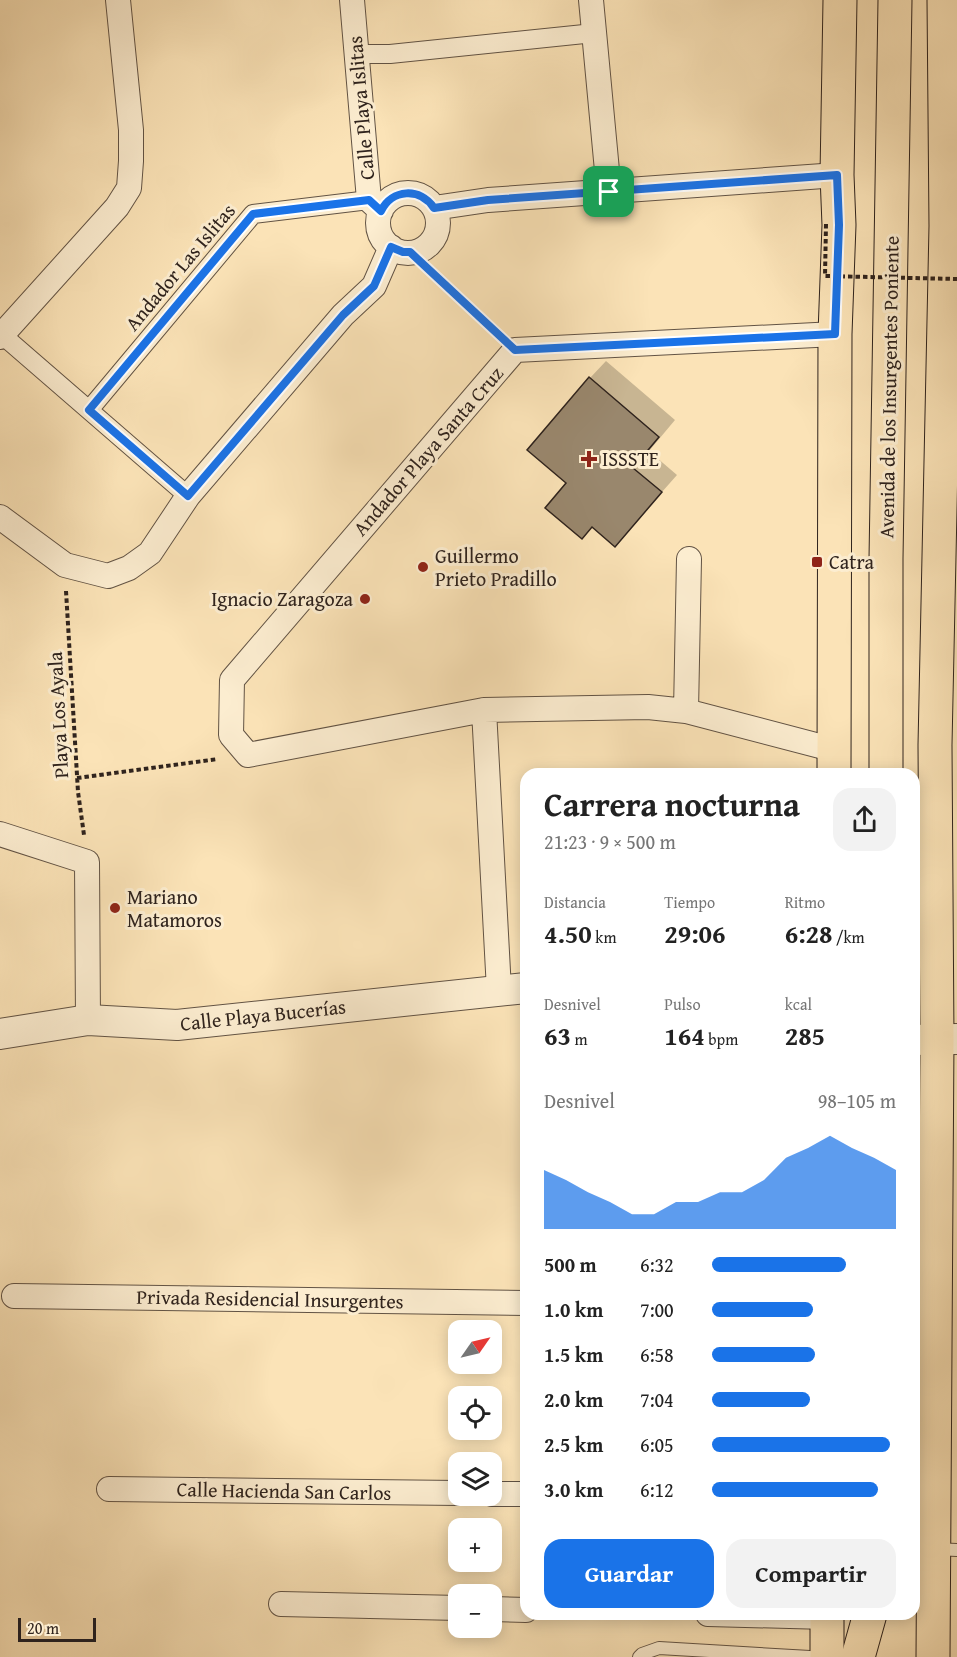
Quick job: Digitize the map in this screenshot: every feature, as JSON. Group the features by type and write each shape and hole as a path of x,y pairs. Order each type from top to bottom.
{"main road":[{"path":"834,762 835,334 839,225 837,175 840,0"},
{"name":"Avenida de los Insurgentes Poniente","path":"886,768 886,559 895,0"},
{"path":"933,1657 945,1550 936,1039 935,745 946,226 944,0"},
{"path":"826,1657 827,1620"},
{"path":"858,1657 868,1620"},
{"path":"880,1620 881,1657"}],"street":[{"path":"118,0 131,130 129,188 117,207 1,335 188,496"},
{"name":"Calle Playa Islitas","path":"352,0 356,54 375,205"},
{"path":"591,0 609,192"},
{"path":"356,54 390,54 594,33"},
{"path":"434,208 488,200 837,175"},
{"path":"406,193 425,198 434,208 438,221 436,234 428,245 416,251 400,250 379,231 375,205 400,194 406,193"},
{"name":"Andador Las Islitas","path":"89,410 253,214 375,205"},
{"path":"0,517 65,565 108,576 129,568 150,553 188,496 343,315 374,286 400,250"},
{"name":"Andador Playa Santa Cruz","path":"248,755 231,735 232,680 515,350 835,334"},
{"path":"686,711 689,559"},
{"path":"248,755 484,710 648,707 686,711 834,762"},
{"path":"484,710 512,989"},
{"path":"0,834 87,862 88,1020"},
{"name":"Calle Playa Bucerías","path":"0,1034 88,1020 177,1024 512,989"},
{"name":"Privada Residencial Insurgentes","path":"14,1296 520,1303"},
{"name":"Calle Hacienda San Carlos","path":"109,1489 448,1493"},
{"path":"502,1494 520,1494"},
{"path":"281,1604 448,1608"},
{"path":"502,1609 520,1610"}],"lane":[{"path":"639,1657 642,1653 659,1648 810,1657"}],"path":[{"path":"826,224 825,276 957,279"},
{"path":"400,250 515,350"},
{"name":"Playa Los Ayala","path":"65,565 77,778 87,862"},
{"path":"77,778 248,755"}],"building":[{"name":"ISSSTE","path":"589,377 659,437 633,468 662,492 615,547 592,527 582,539 545,508 566,483 527,450"}],"place":[{"name":"ISSSTE","path":"589,459"},
{"name":"Catra","path":"817,562"},
{"name":"Guillermo Prieto Pradillo","path":"423,567"},
{"name":"Ignacio Zaragoza","path":"365,599"},
{"name":"Mariano Matamoros","path":"115,908"}],"route":[{"path":"837,175 839,225 835,334 515,350 410,252 391,247 374,286 343,315 188,496 89,410 253,214 369,200 381,211 388,200 406,193 425,198 434,208 488,200 609,192 837,175"}]}
